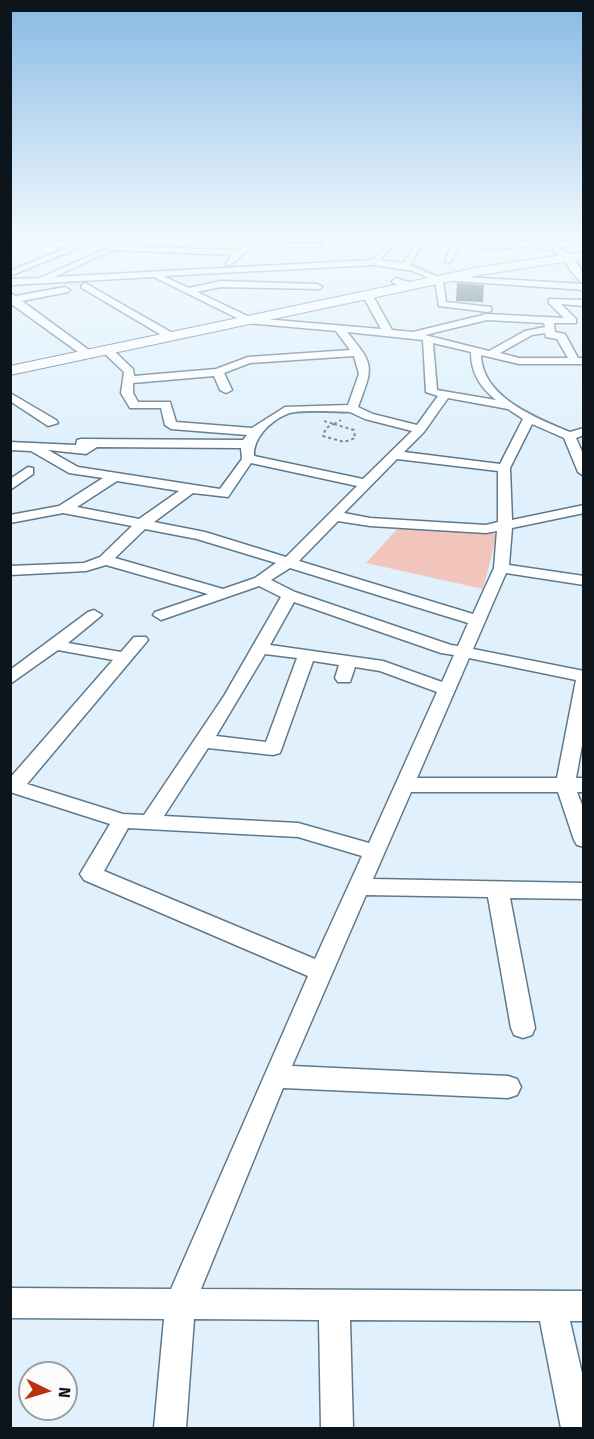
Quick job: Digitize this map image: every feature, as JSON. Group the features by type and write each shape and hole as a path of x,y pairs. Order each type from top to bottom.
{"main road":[{"path":"10,371 317,307"}],"street":[{"path":"23,307 89,355"},
{"path":"121,307 172,337"},
{"path":"222,307 250,321 413,335 519,361 579,361"},
{"path":"374,307 389,334"},
{"path":"413,335 473,307"},
{"path":"507,307 549,324"},
{"path":"560,307 578,321"},
{"path":"310,309 360,352 366,373 352,408"},
{"path":"491,354 549,324 578,321"},
{"path":"549,324 550,335 561,336 579,361"},
{"path":"429,339 432,392 521,413 569,436 580,455 584,472"},
{"path":"476,350 474,360 483,381 521,413"},
{"path":"108,351 129,371 127,393 134,406 166,404 171,425 255,432"},
{"path":"128,380 218,372 248,360 360,352"},
{"path":"218,372 226,390"},
{"path":"161,615 260,581 290,561 420,429 445,395"},
{"path":"10,396 52,423"},
{"path":"34,447 74,470 223,494 248,459 247,444 255,432 285,410 352,408 369,417 420,429"},
{"path":"170,1428 180,1304 275,1076 501,568 505,526 504,468 521,413"},
{"path":"569,436 584,431"},
{"path":"10,446 51,446 86,450 88,444 247,444"},
{"path":"395,455 504,468"},
{"path":"248,459 309,470 366,484"},
{"path":"10,486 28,471"},
{"path":"14,516 63,509 115,476"},
{"path":"10,571 86,567 105,560 142,524 190,489"},
{"path":"63,509 200,535 478,621"},
{"path":"335,516 370,522 475,528 505,526 584,509"},
{"path":"105,560 225,594"},
{"path":"501,568 584,581"},
{"path":"260,581 290,595 464,653 584,678 574,785 584,840"},
{"path":"150,822 203,741 290,595"},
{"path":"10,679 94,615"},
{"path":"140,640 12,786 122,821 298,830 375,852"},
{"path":"56,644 78,652 104,652 125,658"},
{"path":"260,648 383,666 447,690"},
{"path":"203,741 273,749 307,655"},
{"path":"344,678 348,660"},
{"path":"405,785 574,785"},
{"path":"122,821 91,874 322,972"},
{"path":"359,887 584,891"},
{"path":"498,890 524,1028"},
{"path":"275,1076 508,1087"},
{"path":"10,1303 584,1306"},
{"path":"334,1305 337,1428"},
{"path":"552,1306 577,1428"}],"path":[{"path":"319,419 336,424 354,430 355,438 344,442 323,436 326,428 336,424"}],"shaded area":[{"path":"399,527 497,534 483,589 366,563"}]}
